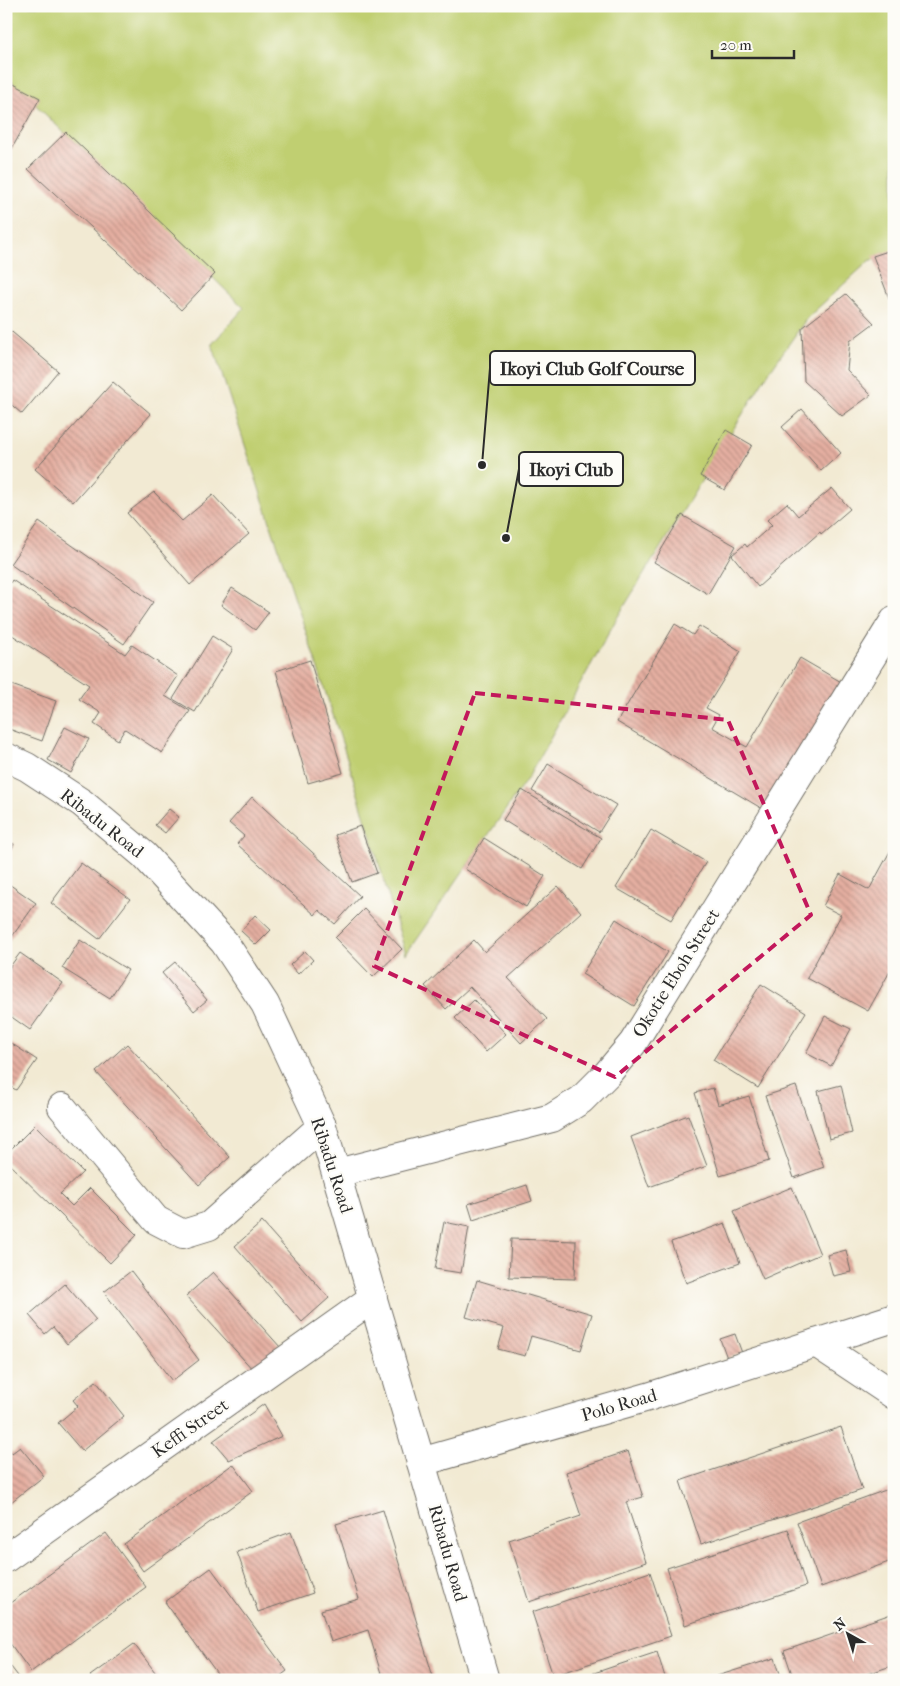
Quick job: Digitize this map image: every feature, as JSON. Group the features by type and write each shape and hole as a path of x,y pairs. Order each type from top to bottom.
{"street":[{"name":"Okotie Eboh Street","path":"337,1173 552,1118 581,1100 607,1074 638,1034 894,620"},
{"name":"Ribadu Road","path":"6,757 28,767 82,803 144,855 224,942 265,1004 322,1126 485,1680"},
{"path":"62,1107 156,1220 183,1234 209,1226 322,1126"},
{"name":"Keffi Street","path":"6,1558 374,1298"},
{"name":"Polo Road","path":"421,1462 648,1397 894,1318"},
{"path":"816,1343 894,1396"}],"highlighted area":[{"path":"475,693 728,720 811,915 615,1077 374,966"}],"green space":[{"path":"6,6 894,6 894,252 869,261 807,318 763,381 617,618 529,776 406,954 348,761 212,344 244,308 6,76"}],"building":[{"path":"6,80 40,98 6,159"},
{"path":"66,132 215,274 181,310 28,169"},
{"path":"894,249 894,311 873,256"},
{"path":"846,294 874,323 850,341 847,370 871,395 842,416 804,381 802,328"},
{"path":"6,327 58,371 22,414 6,400"},
{"path":"113,382 151,414 73,502 35,469"},
{"path":"802,409 841,453 821,471 782,427"},
{"path":"726,430 752,445 725,490 700,476"},
{"path":"832,488 850,509 821,534 820,532 758,587 732,555 745,544 747,547 772,525 767,520 787,503 798,516"},
{"path":"154,492 182,521 213,495 249,534 190,585 127,513"},
{"path":"682,515 736,546 708,594 654,562"},
{"path":"39,522 153,602 124,644 10,564"},
{"path":"12,580 125,654 132,645 178,676 165,696 190,711 162,753 125,729 118,740 94,724 101,713 79,699 89,685 6,631 6,589"},
{"path":"232,588 269,612 255,630 221,605"},
{"path":"675,624 693,635 699,626 741,651 706,708 719,715 712,727 747,747 800,658 843,683 766,811 617,722"},
{"path":"212,636 233,649 195,712 173,699"},
{"path":"310,660 343,773 308,783 276,671"},
{"path":"6,683 56,701 42,741 6,728"},
{"path":"65,727 89,739 71,773 48,760"},
{"path":"548,764 616,805 599,832 532,791"},
{"path":"522,790 601,838 582,869 503,820"},
{"path":"252,797 360,896 335,924 319,910 315,915 237,844 244,836 229,823"},
{"path":"169,809 179,817 165,833 155,825"},
{"path":"360,826 377,873 352,882 335,835"},
{"path":"651,830 706,862 671,920 616,888"},
{"path":"484,838 545,876 526,907 465,869"},
{"path":"6,840 14,844 6,861"},
{"path":"894,844 894,964 868,1011 807,978 841,915 823,906 840,874 869,890"},
{"path":"81,863 130,899 99,939 51,903"},
{"path":"6,882 36,903 6,945"},
{"path":"558,886 581,912 508,978 547,1019 521,1043 470,987 446,1009 425,986 474,940 485,952"},
{"path":"364,909 402,949 373,977 335,938"},
{"path":"255,915 271,930 256,945 241,931"},
{"path":"616,919 668,952 634,1006 582,974"},
{"path":"80,940 128,970 110,998 62,968"},
{"path":"305,951 313,960 298,974 290,965"},
{"path":"20,953 63,983 30,1030 6,1013 6,972"},
{"path":"175,962 207,1000 194,1011 162,973"},
{"path":"761,984 806,1012 758,1088 713,1060"},
{"path":"474,1000 506,1034 486,1052 455,1018"},
{"path":"825,1016 851,1029 831,1066 806,1053"},
{"path":"6,1040 37,1060 16,1090 6,1084"},
{"path":"127,1044 230,1157 199,1185 96,1072"},
{"path":"841,1085 852,1133 829,1139 818,1091"},
{"path":"796,1086 824,1167 794,1178 765,1096"},
{"path":"713,1088 718,1105 749,1096 769,1161 720,1176 695,1093"},
{"path":"688,1115 707,1166 649,1187 631,1137"},
{"path":"35,1125 83,1172 60,1194 72,1206 90,1188 137,1235 110,1263 6,1161 6,1154"},
{"path":"527,1185 532,1201 473,1220 468,1204"},
{"path":"792,1187 820,1254 763,1279 734,1211"},
{"path":"894,1189 894,1202 893,1202 889,1190"},
{"path":"262,1222 329,1298 302,1322 235,1246"},
{"path":"444,1222 469,1227 461,1273 435,1269"},
{"path":"725,1223 740,1263 686,1283 671,1242"},
{"path":"511,1239 576,1241 575,1279 509,1277"},
{"path":"846,1250 851,1272 833,1276 827,1255"},
{"path":"131,1271 199,1360 172,1381 104,1292"},
{"path":"213,1272 281,1348 255,1372 186,1296"},
{"path":"477,1280 592,1314 581,1350 531,1336 525,1356 498,1349 504,1328 466,1317"},
{"path":"65,1284 96,1320 67,1344 53,1327 45,1334 29,1315"},
{"path":"735,1334 742,1353 727,1358 720,1339"},
{"path":"96,1381 124,1416 82,1451 58,1423 78,1406 73,1400"},
{"path":"264,1404 282,1436 229,1460 213,1441"},
{"path":"841,1427 862,1490 701,1544 680,1481"},
{"path":"6,1445 12,1453 20,1447 44,1476 6,1506"},
{"path":"628,1451 643,1497 626,1502 646,1562 529,1602 509,1540 581,1516 566,1472"},
{"path":"233,1464 253,1491 143,1571 124,1544"},
{"path":"894,1487 894,1560 821,1587 797,1522"},
{"path":"383,1510 434,1680 383,1680 368,1630 331,1642 321,1610 359,1599 336,1524"},
{"path":"788,1529 806,1586 685,1625 667,1568"},
{"path":"291,1532 313,1593 258,1612 237,1552"},
{"path":"106,1533 146,1587 31,1672 6,1638 6,1606"},
{"path":"211,1568 287,1671 275,1680 222,1680 165,1602"},
{"path":"650,1572 671,1636 553,1676 532,1612"},
{"path":"894,1613 894,1665 850,1680 794,1680 784,1651"},
{"path":"134,1644 161,1680 93,1680 90,1676"},
{"path":"657,1652 666,1680 576,1680 576,1679"},
{"path":"775,1658 782,1680 718,1680 717,1676"},
{"path":"11,1667 21,1680 6,1680 6,1671"}],"place":[{"name":"Ikoyi Club Golf Course","path":"482,465"},
{"name":"Ikoyi Club","path":"506,538"}]}
